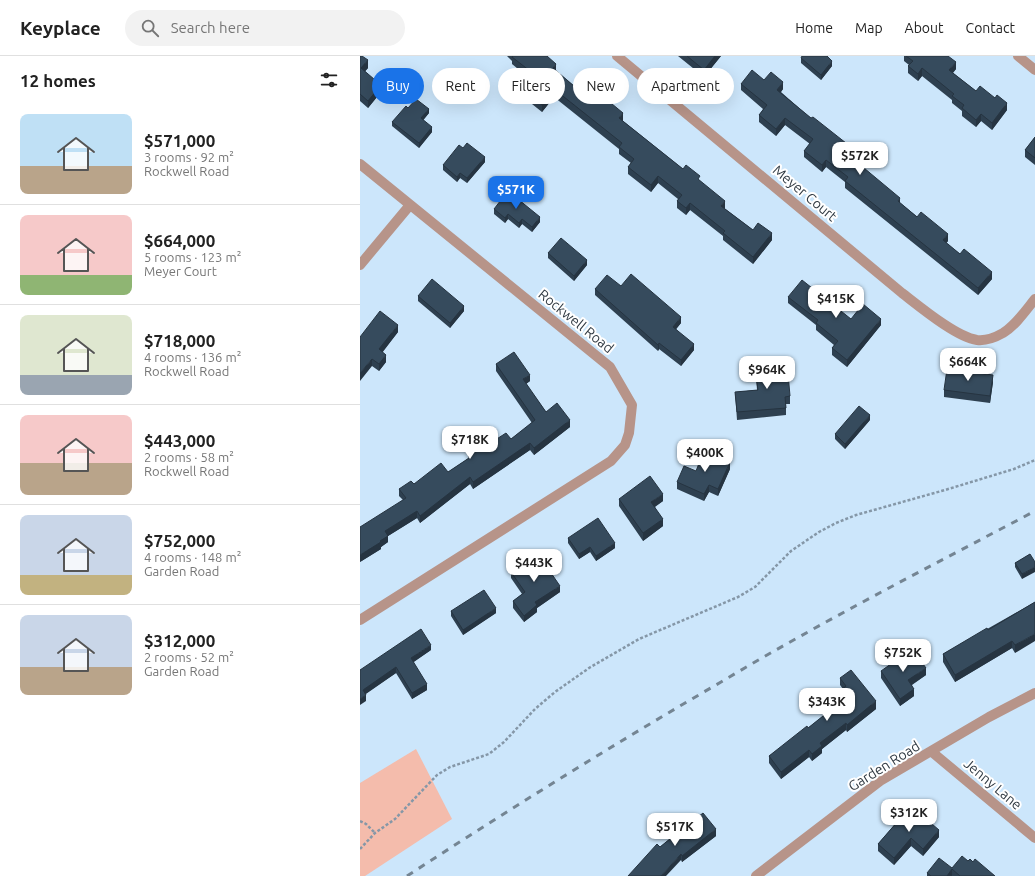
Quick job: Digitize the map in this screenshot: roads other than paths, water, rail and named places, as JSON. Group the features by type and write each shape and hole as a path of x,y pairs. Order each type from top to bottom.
{"street":[{"name":"Meyer Court","path":"617,56 902,292 944,324 975,340 991,338 1004,332 1019,318 1035,299"},
{"path":"1018,56 1035,70"},
{"name":"Rockwell Road","path":"360,164 610,367 632,405 629,433 625,445 611,461 360,620"},
{"path":"360,264 410,205"},
{"name":"Garden Road","path":"756,876 880,781 932,752 989,717 1035,693"},
{"name":"Jenny Lane","path":"932,752 1035,838"}],"railway":[{"path":"407,876 602,753 759,659 1035,511"}]}
